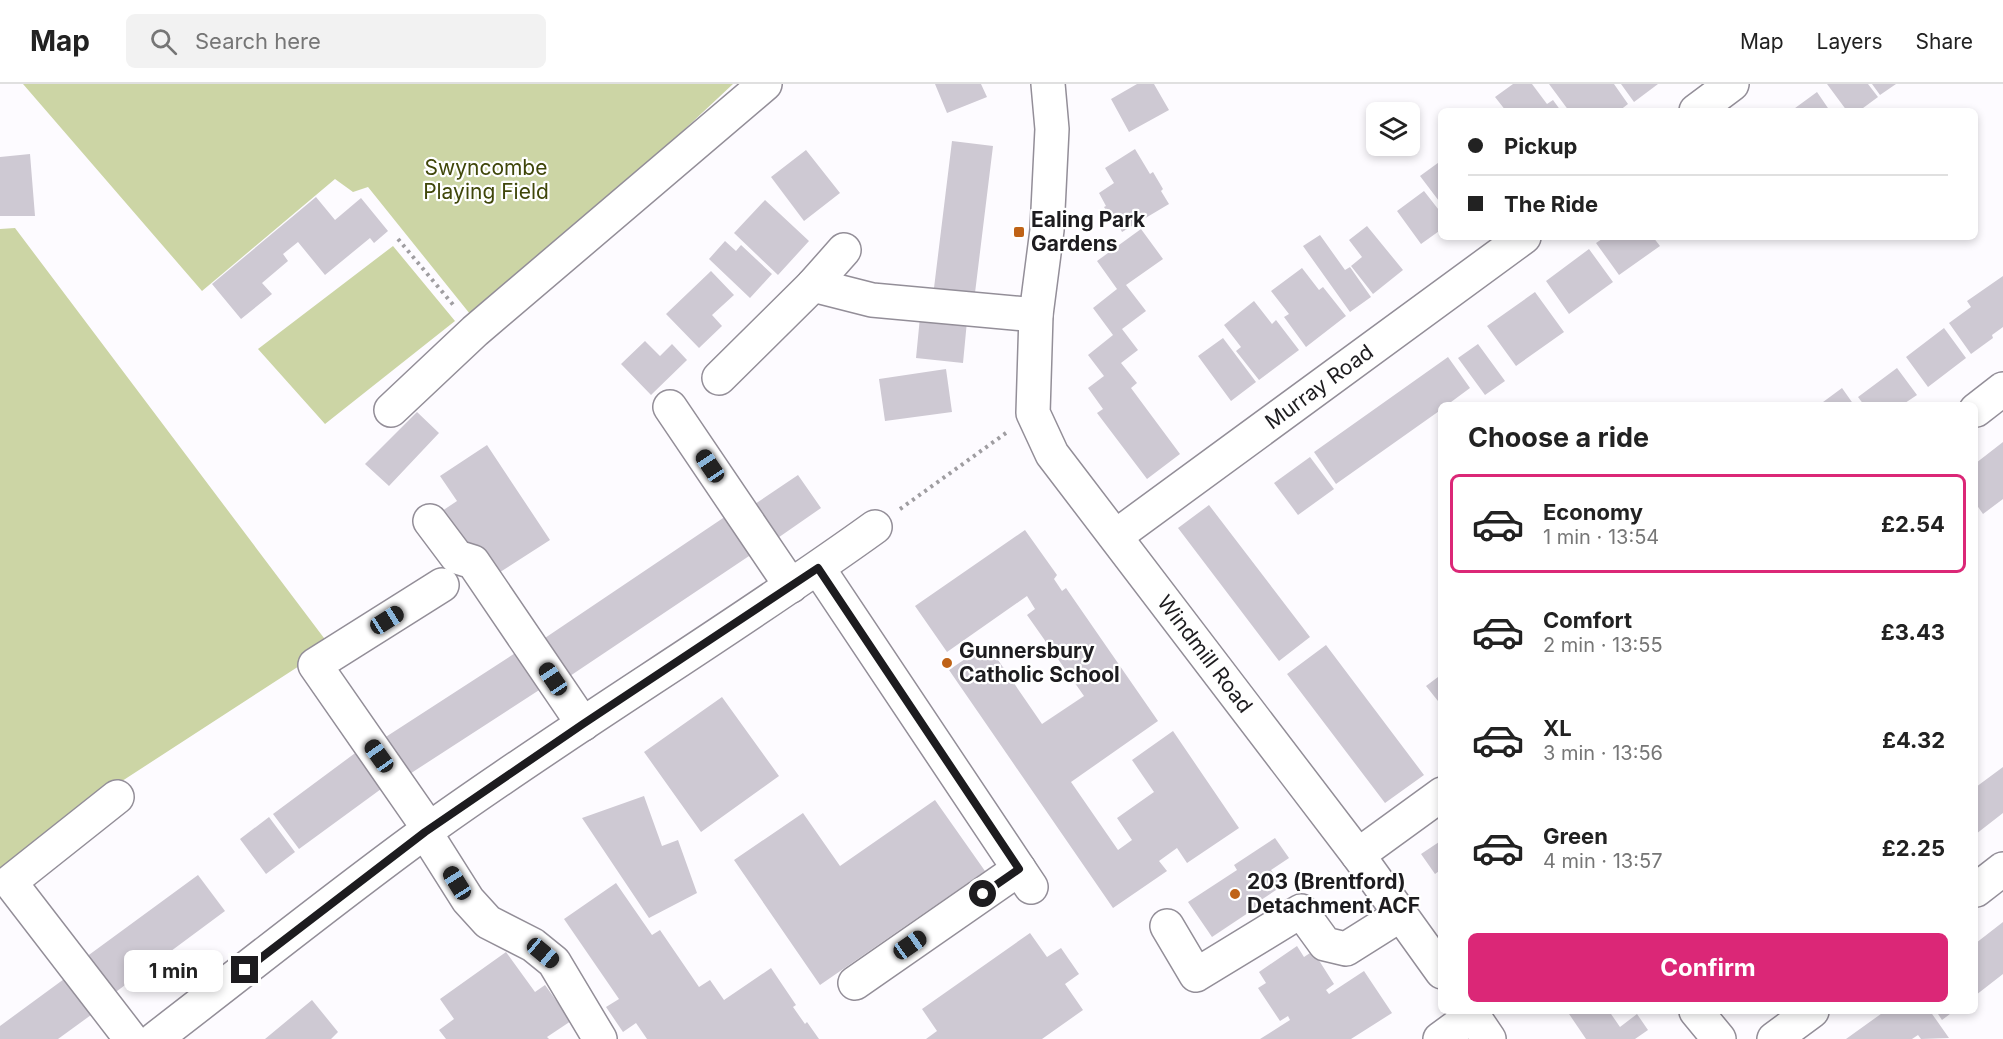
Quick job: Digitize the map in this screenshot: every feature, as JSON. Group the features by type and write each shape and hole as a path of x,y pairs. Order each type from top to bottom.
{"street":[{"path":"391,410 475,331 765,84"},
{"name":"Windmill Road","path":"1048,84 1052,129 1047,230 1036,315 1033,413 1052,454 1358,855 1438,967"},
{"path":"1700,108 1732,84"},
{"name":"Murray Road","path":"1116,536 1520,240"},
{"path":"718,378 813,285 844,250"},
{"path":"813,285 872,300 1036,315"},
{"path":"1978,409 2003,390"},
{"path":"670,407 791,586"},
{"path":"430,521 457,557 473,562 583,724"},
{"path":"155,1039 427,831 818,568 875,527"},
{"path":"818,568 1025,878 855,983"},
{"path":"442,585 315,665 427,831 468,900 488,922 533,945 554,962 600,1039"},
{"path":"117,796 10,882 131,1039"},
{"path":"1358,855 1438,798"},
{"path":"1978,888 2003,869"},
{"path":"1167,926 1196,975 1301,911 1325,944 1346,949 1400,915"},
{"path":"1698,1014 1719,1039"},
{"path":"1774,1039 1808,1014"},
{"path":"1440,1039 1477,1022"}],"path":[{"path":"398,239 475,331"},
{"path":"875,527 1033,413"}],"green space":[{"name":"Swyncombe Playing Field","path":"23,84 733,84 485,316 470,314 368,187 353,192 335,179 202,291"},
{"path":"15,228 330,646 119,783 0,880 0,229"},
{"path":"393,246 455,321 325,424 258,349"}],"building":[{"path":"935,84 981,84 987,97 947,113"},
{"path":"1137,84 1154,84 1169,110 1129,132 1111,99"},
{"path":"1513,84 1532,84 1547,104 1553,100 1559,108 1504,108 1495,97"},
{"path":"1549,84 1614,84 1628,104 1623,108 1567,108"},
{"path":"1621,84 1658,84 1634,102"},
{"path":"1827,84 1868,84 1878,97 1863,108 1845,108"},
{"path":"1872,84 1896,84 1880,95"},
{"path":"1817,92 1828,108 1795,108"},
{"path":"952,141 993,146 975,293 934,288"},
{"path":"1135,149 1150,174 1153,172 1169,204 1122,232 1120,228 1117,229 1104,207 1106,206 1099,193 1114,183 1105,168"},
{"path":"806,150 840,193 804,221 771,177"},
{"path":"30,154 35,216 0,216 0,157"},
{"path":"1438,163 1438,200 1420,176"},
{"path":"1424,191 1438,209 1438,232 1421,244 1397,211"},
{"path":"316,197 335,220 361,198 388,231 374,243 370,238 325,275 298,242 283,254 288,261 262,283 272,294 241,319 212,284"},
{"path":"765,200 809,241 778,275 734,233"},
{"path":"1367,226 1403,270 1373,294 1351,266 1362,257 1349,240"},
{"path":"1141,229 1163,259 1126,285 1146,311 1122,329 1138,350 1121,363 1137,383 1131,388 1180,454 1147,479 1097,413 1103,409 1088,388 1104,376 1088,355 1113,335 1093,308 1117,289 1097,261"},
{"path":"1320,235 1345,270 1350,267 1371,297 1350,312 1303,246"},
{"path":"1600,240 1655,240 1660,246 1619,275 1596,243"},
{"path":"725,241 736,251 741,245 772,274 750,298 709,259"},
{"path":"1589,249 1613,282 1569,314 1546,281"},
{"path":"1302,268 1319,290 1323,287 1346,316 1306,347 1284,317 1289,314 1271,291"},
{"path":"711,271 734,295 712,315 722,326 699,348 666,314"},
{"path":"2003,276 2003,327 1992,335 1993,338 1971,354 1949,323 1971,307 1967,301"},
{"path":"1535,292 1564,332 1516,366 1487,326"},
{"path":"1254,301 1272,324 1276,320 1299,350 1259,380 1236,351 1241,347 1224,325"},
{"path":"920,317 967,321 963,363 916,358"},
{"path":"1944,328 1966,358 1928,387 1906,357"},
{"path":"1223,338 1256,382 1231,401 1198,356"},
{"path":"645,341 660,356 672,344 687,360 651,395 621,364"},
{"path":"1478,344 1505,381 1485,395 1458,358"},
{"path":"1448,357 1470,388 1451,402 1438,402 1438,412 1336,484 1314,452"},
{"path":"1897,368 1917,395 1906,402 1862,402 1858,397"},
{"path":"946,369 952,412 885,421 879,379"},
{"path":"1842,388 1852,402 1823,402"},
{"path":"417,412 439,433 389,486 365,464"},
{"path":"2003,442 2003,499 1983,514 1978,507 1978,461"},
{"path":"487,445 550,540 494,576 465,552 439,513 457,501 440,476"},
{"path":"1310,457 1334,489 1298,515 1274,483"},
{"path":"798,475 821,508 772,542 749,508"},
{"path":"1209,505 1310,637 1279,661 1178,528"},
{"path":"735,510 761,548 564,680 539,642"},
{"path":"1025,530 1057,575 1054,579 1062,591 1066,588 1158,721 1071,782 1118,850 1132,840 1117,818 1154,792 1132,760 1173,731 1239,828 1187,863 1177,848 1159,861 1167,871 1113,908 949,670 987,644 1042,724 1084,696 1027,615 1035,609 1027,596 947,652 915,606"},
{"path":"1326,645 1424,775 1385,803 1287,674"},
{"path":"526,646 550,683 402,779 378,742"},
{"path":"1438,677 1438,701 1426,686"},
{"path":"722,697 779,776 701,832 644,752"},
{"path":"366,745 392,781 299,849 273,814"},
{"path":"2003,767 2003,813 1978,832 1978,786"},
{"path":"644,796 662,846 678,840 697,893 649,918 582,818"},
{"path":"935,800 985,871 820,985 734,860 803,813 840,866"},
{"path":"269,817 295,852 266,874 240,839"},
{"name":"203 (Brentford) Detachment ACF","path":"1275,838 1289,858 1271,870 1282,886 1258,902 1260,905 1212,937 1188,902 1237,870 1234,865"},
{"path":"1438,843 1438,872 1435,874 1421,854"},
{"path":"198,875 225,911 109,997 82,960"},
{"path":"616,883 652,935 660,930 699,987 710,980 724,1000 771,968 796,1005 793,1007 819,1039 647,1039 636,1023 623,1032 606,1007 619,999 564,919"},
{"path":"2003,922 2003,974 1978,993 1978,941"},
{"path":"1030,933 1047,957 1061,948 1079,974 1065,984 1083,1010 1042,1039 926,1039 937,1031 922,1009"},
{"path":"1297,946 1304,957 1313,951 1334,984 1326,990 1329,994 1364,971 1392,1013 1351,1039 1260,1039 1290,1020 1288,1016 1280,1021 1258,988 1266,983 1259,972"},
{"path":"506,952 535,992 545,985 571,1021 547,1037 549,1039 446,1039 439,1030 454,1019 440,999"},
{"path":"75,971 102,1007 58,1039 0,1039 0,1026"},
{"path":"312,1000 338,1032 331,1039 265,1039"},
{"path":"1569,1014 1611,1014 1620,1027 1637,1014 1648,1030 1635,1039 1586,1039"},
{"path":"1881,1014 1932,1014 1949,1038 1921,1039 1918,1035 1912,1039 1846,1039"},
{"path":"1938,1014 1950,1014 1942,1020"}],"place":[{"name":"Ealing Park Gardens","path":"1019,232"},
{"name":"Gunnersbury Catholic School","path":"947,663"},
{"name":"203 (Brentford) Detachment ACF","path":"1235,894"}],"route":[{"path":"245,970 425,832 818,568 1019,869 983,894"}]}
